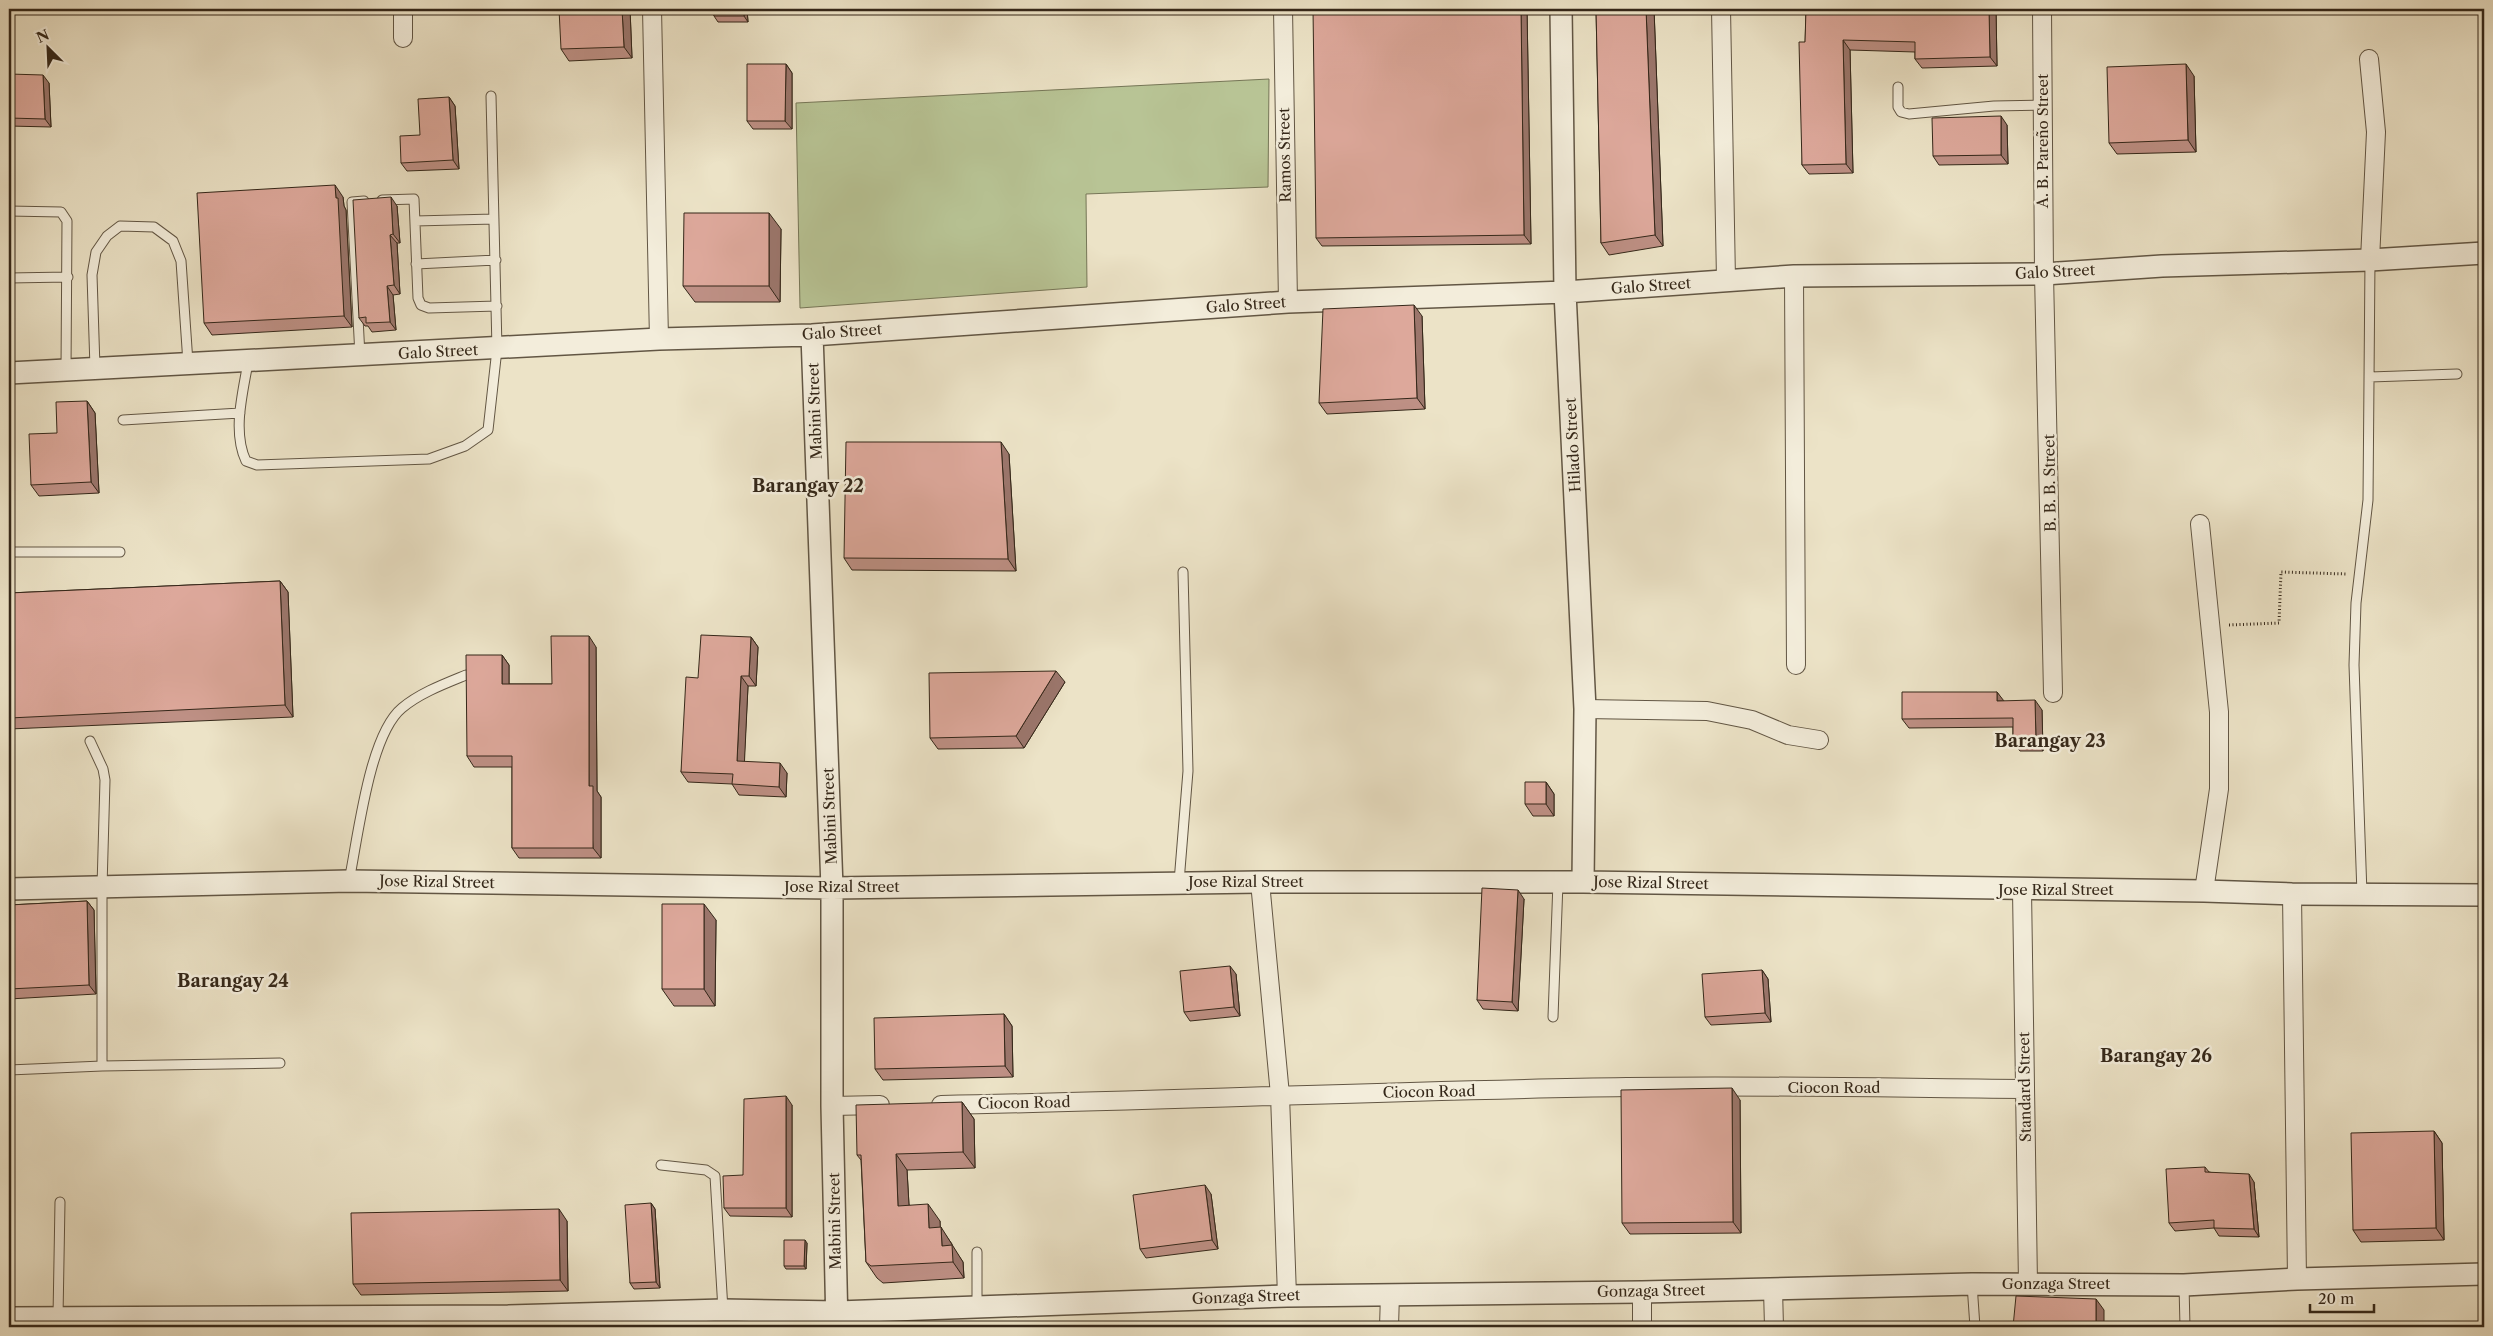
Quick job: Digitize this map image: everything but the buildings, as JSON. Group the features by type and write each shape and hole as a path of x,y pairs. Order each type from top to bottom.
{"street":[{"path":"403,9 403,38"},
{"path":"652,9 659,339"},
{"name":"Ramos Street","path":"1282,9 1288,302"},
{"name":"Hilado Street","path":"1561,9 1566,292 1585,709 1583,882"},
{"path":"1721,9 1726,280"},
{"name":"A. B. Pareño Street","path":"2042,9 2044,274"},
{"path":"2369,59 2376,132 2370,260"},
{"name":"Galo Street","path":"9,373 497,349 659,339 812,335 1288,302 1566,292 1794,276 2044,274 2162,266 2370,260 2484,253"},
{"name":"B. B. B. Street","path":"2044,274 2053,693"},
{"path":"1794,276 1796,665"},
{"name":"Mabini Street","path":"812,335 832,888 832,1106 837,1320"},
{"path":"2200,524 2220,712 2219,789 2204,891"},
{"path":"1585,709 1706,711 1752,720 1788,735 1819,740"},
{"name":"Jose Rizal Street","path":"9,889 349,881 832,888 1260,882 1583,882 2022,890 2204,891 2292,894 2484,895"},
{"path":"1260,882 1280,1095 1287,1296"},
{"name":"Standard Street","path":"2022,890 2028,1284"},
{"path":"2292,894 2297,1278"},
{"name":"Ciocon Road","path":"922,1105 1131,1102 1280,1095 1629,1087 2025,1089"},
{"path":"832,1106 892,1105"},
{"name":"Gonzaga Street","path":"9,1318 58,1317 381,1322 508,1316 723,1310 837,1320 976,1306 1287,1296 1642,1292 1972,1284 2184,1285 2297,1278 2484,1274"},
{"path":"1773,1289 1774,1327"},
{"path":"1642,1292 1642,1327"},
{"path":"1389,1327 1390,1294"}],"lane":[{"path":"1898,87 1898,107 1901,112 1909,114 1994,106 2043,105"},
{"path":"248,362 240,413 241,450 246,461 257,465 429,459 465,446 488,430 497,349 491,96"},
{"path":"360,356 352,202 414,199 418,298 421,305 429,308 497,306"},
{"path":"9,211 61,212 67,221 66,370"},
{"path":"414,221 494,219"},
{"path":"95,368 92,275 96,252 107,236 120,226 154,227 173,241 182,261 188,365"},
{"path":"416,264 496,260"},
{"path":"2362,895 2354,665 2359,575 2368,500 2370,260"},
{"path":"9,278 68,277"},
{"path":"2370,377 2457,374"},
{"path":"123,420 240,413"},
{"path":"9,552 120,552"},
{"path":"1179,883 1188,771 1183,572"},
{"path":"349,881 375,753 384,731 401,709 433,689 466,675"},
{"path":"90,741 103,769 105,780 102,887 102,1066"},
{"path":"1553,1017 1558,882"},
{"path":"9,1070 102,1066 280,1063"},
{"path":"661,1165 706,1170 715,1176 723,1310"},
{"path":"58,1317 60,1202"},
{"path":"976,1306 977,1252"},
{"path":"1972,1284 1975,1327"},
{"path":"2184,1285 2185,1327"}],"path":[{"path":"2211,625 2279,623 2281,572 2359,575"}],"green space":[{"path":"1269,79 1268,187 1086,194 1087,287 800,308 796,103"}],"district":[{"name":"Barangay 22","path":"808,486"},
{"name":"Barangay 23","path":"2050,741"},
{"name":"Barangay 24","path":"233,981"},
{"name":"Barangay 26","path":"2156,1056"}]}
